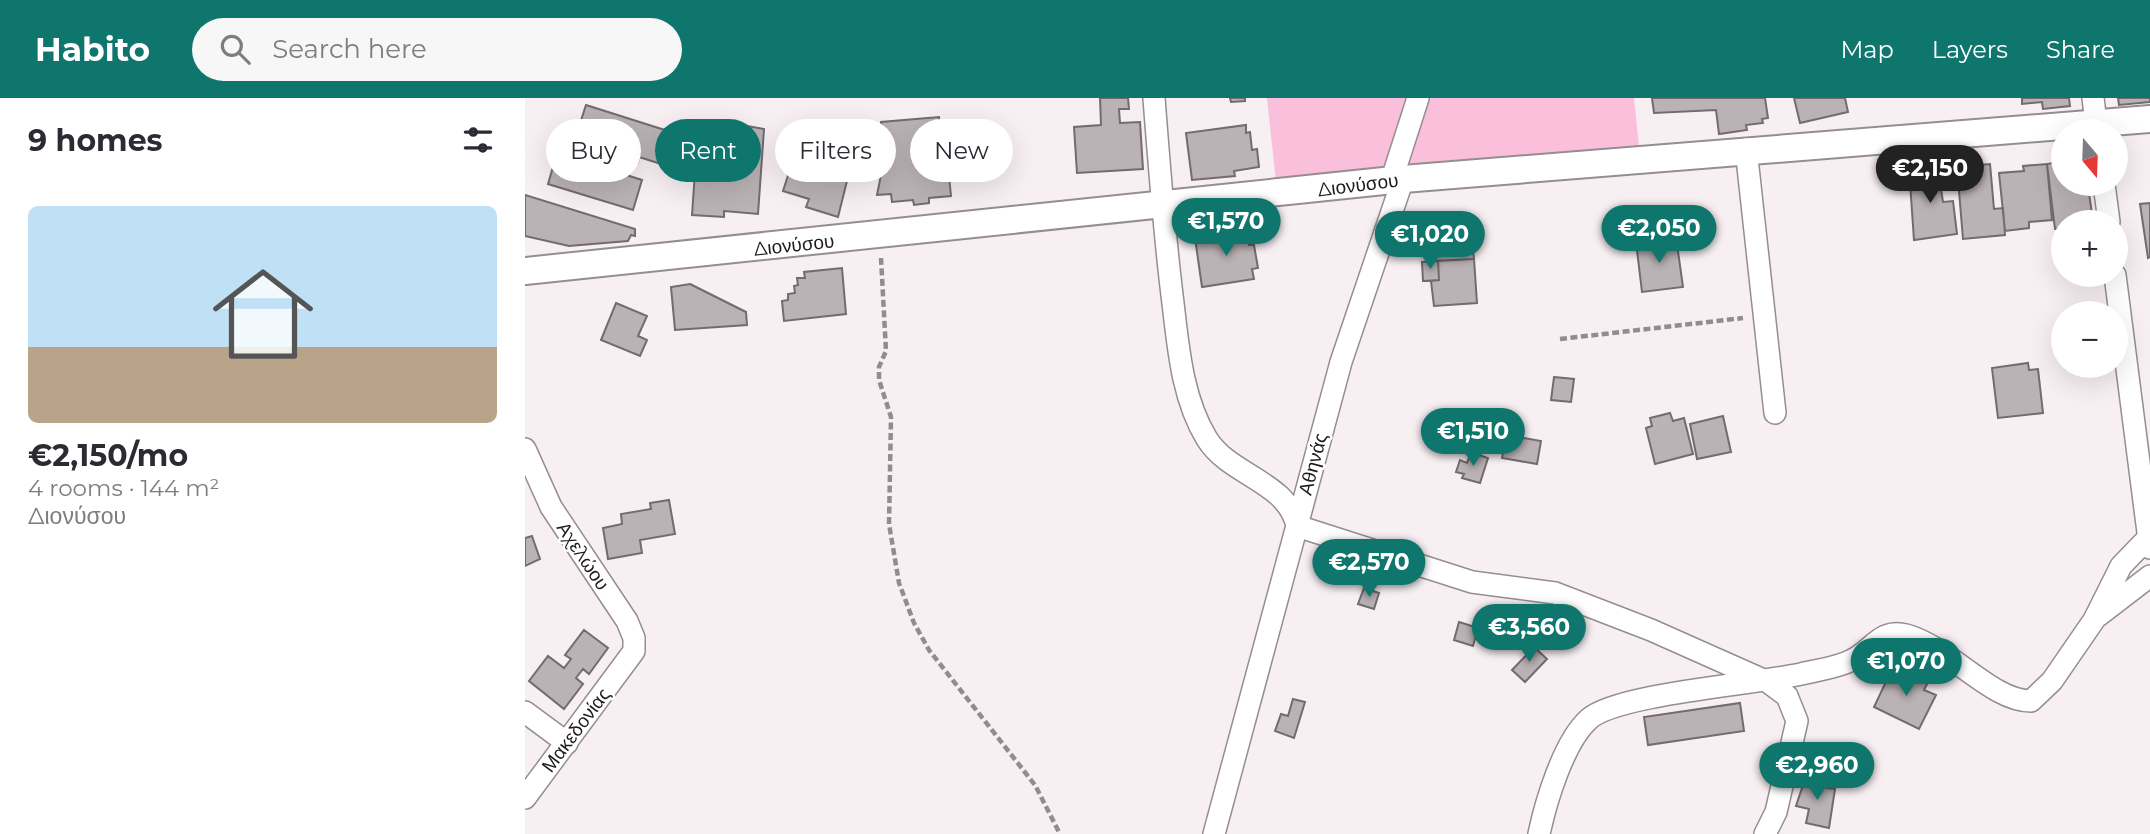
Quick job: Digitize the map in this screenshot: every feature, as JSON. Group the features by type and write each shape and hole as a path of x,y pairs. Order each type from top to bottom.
{"street":[{"path":"1154,98 1162,206 1183,373 1194,410 1216,450 1280,495 1294,514 1297,526 1472,582 1555,593 1651,630 1768,682 1787,696 1797,722 1776,811 1765,834"},
{"name":"Αθηνάς","path":"1214,834 1341,362 1397,181 1418,98"},
{"path":"2093,98 2096,119"},
{"name":"Διονύσου","path":"2128,123 2150,119"},
{"name":"Διονύσου","path":"525,271 1397,181 1746,149 2051,131"},
{"path":"1746,149 1775,413"},
{"path":"1539,834 1569,744 1590,718 1616,705 1768,682 1851,661 1876,640 1889,634 1906,635 1948,655 2007,698 2031,701 2052,681 2094,620 2122,566 2149,542 2117,287"},
{"name":"Αχελώου","path":"525,449 551,507 627,621 634,638 634,651 627,661"},
{"path":"2094,620 2150,576"},
{"name":"Μακεδονίας","path":"525,799 627,661"},
{"path":"525,712 567,743"}],"path":[{"path":"880,236 886,351 879,367 879,380 891,417 889,524 899,583 914,623 929,650 1035,785 1061,834"},
{"path":"1560,339 1765,316"}],"shaded area":[{"path":"1267,98 1634,98 1639,147 1276,182"}],"building":[{"path":"1100,98 1128,98 1129,109 1119,109 1120,123 1140,122 1143,169 1077,173 1074,127 1101,125"},
{"path":"1230,98 1245,98 1245,101 1231,102"},
{"path":"1652,98 1765,98 1768,118 1762,119 1763,123 1746,125 1747,130 1719,134 1716,110 1654,113"},
{"path":"1794,98 1845,98 1848,112 1800,123"},
{"path":"2022,98 2069,98 2070,106 2043,109 2042,102 2022,104"},
{"path":"2118,98 2150,98 2150,102 2119,105"},
{"path":"586,105 630,119 581,119"},
{"path":"910,120 910,182 950,182 951,196 929,198 929,203 914,205 913,200 892,202 891,194 877,195 880,182 896,182 896,121"},
{"path":"641,122 655,127 655,162 641,158"},
{"path":"1246,125 1246,133 1250,132 1252,150 1257,149 1259,167 1234,171 1235,176 1192,180 1186,133"},
{"path":"761,128 764,129 761,172"},
{"path":"2051,163 2051,196 2089,196 2091,210 2053,210 2047,164"},
{"path":"1937,164 1943,202 1953,201 1957,234 1914,240 1909,168"},
{"path":"1990,164 1994,209 2003,208 2005,235 1963,239 1957,167"},
{"path":"2047,164 2051,220 2029,222 2029,228 2005,231 1999,173 2024,171 2023,166"},
{"path":"642,180 633,210 549,182"},
{"path":"694,182 760,182 758,214 724,211 724,217 692,215"},
{"path":"786,182 847,182 838,217 806,207 809,199 783,191"},
{"path":"525,195 635,229 635,236 631,235 628,241 569,246 525,236"},
{"path":"2150,203 2150,257 2148,258 2140,204"},
{"path":"1469,213 1474,259 1432,261 1427,217"},
{"path":"1247,230 1249,245 1254,245 1258,268 1252,269 1254,279 1202,287 1195,238"},
{"path":"1676,237 1683,287 1642,292 1636,242"},
{"path":"1474,259 1477,303 1434,306 1431,281 1439,280 1438,261"},
{"path":"1438,261 1439,280 1423,281 1422,262"},
{"path":"842,268 846,314 784,321 782,301 788,300 788,294 795,293 797,278 805,278 804,272"},
{"path":"690,284 746,312 747,325 675,330 671,287"},
{"path":"616,303 647,316 638,336 647,340 640,356 601,340"},
{"path":"2028,363 2029,370 2038,369 2043,413 1998,418 1992,368"},
{"path":"1554,377 1574,379 1571,402 1551,400"},
{"path":"1670,413 1673,421 1684,418 1693,454 1655,464 1646,428 1652,426 1650,418"},
{"path":"1723,416 1731,452 1697,459 1690,424"},
{"path":"1506,435 1541,441 1537,464 1502,458"},
{"path":"1471,452 1488,458 1480,483 1462,478 1464,474 1456,472 1460,460 1467,463"},
{"path":"669,500 675,534 640,540 642,553 608,559 603,528 622,524 621,514 651,509 650,503"},
{"path":"532,536 540,559 525,566 525,538"},
{"path":"1364,588 1379,593 1374,609 1358,604"},
{"path":"1459,622 1478,628 1473,646 1454,640"},
{"path":"584,630 608,648 589,674 583,669 576,678 583,684 564,709 529,681 548,656 564,668 571,659 565,655"},
{"path":"1534,647 1547,659 1525,682 1512,670"},
{"path":"1907,669 1929,680 1924,690 1936,695 1919,729 1874,707 1890,673 1902,679"},
{"path":"1293,699 1305,702 1294,738 1275,731 1281,714 1288,716"},
{"path":"1740,703 1744,731 1648,745 1644,717"},
{"path":"1805,779 1828,784 1827,788 1835,789 1829,828 1806,823 1809,809 1796,806"}]}
